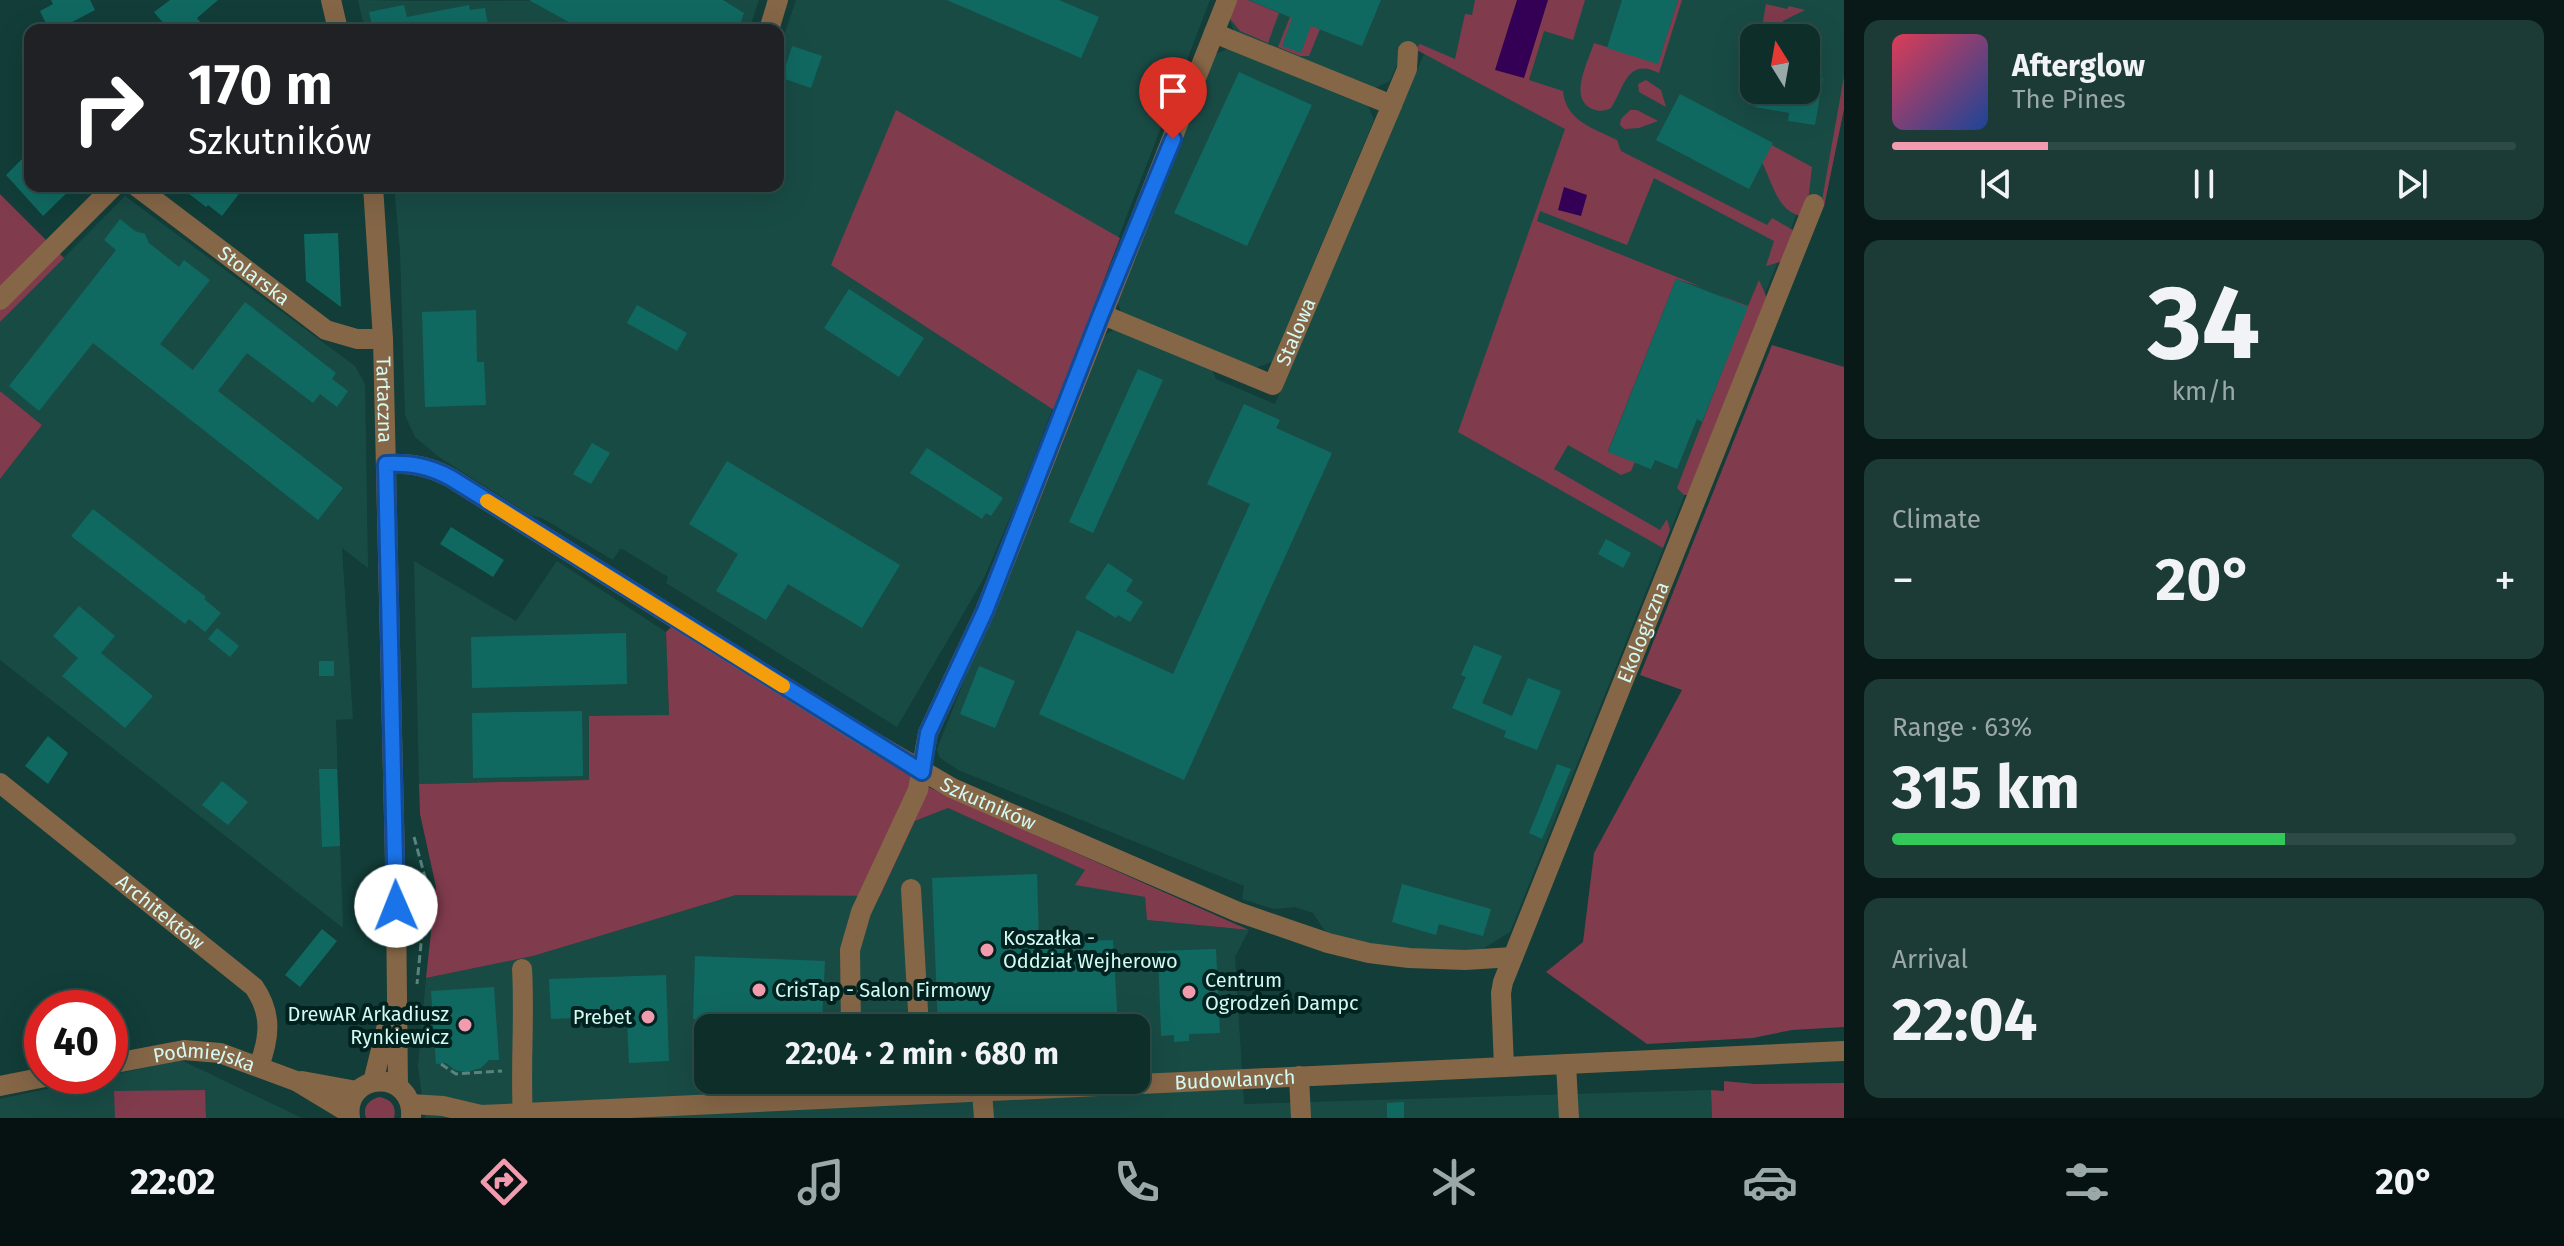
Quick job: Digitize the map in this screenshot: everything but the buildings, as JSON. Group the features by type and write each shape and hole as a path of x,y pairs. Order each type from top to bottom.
{"street":[{"path":"771,24 778,0"},
{"path":"851,1014 850,950 861,912 918,790 928,733 985,611 1227,0"},
{"path":"1214,33 1392,105"},
{"name":"Stalowa","path":"1101,314 1273,385 1407,69 1408,51"},
{"path":"0,300 108,192"},
{"name":"Stolarska","path":"144,192 326,330 357,339 383,339"},
{"name":"Tartaczna","path":"373,192 383,339 398,1086"},
{"name":"Ekologiczna","path":"1504,1067 1501,993 1513,957 1814,204"},
{"name":"Szkutników","path":"386,464 424,466 451,478 952,788 1238,912 1328,943 1409,958 1465,960 1513,957"},
{"name":"Architektów","path":"0,783 254,987 262,998 269,1023 259,1066"},
{"path":"911,889 918,1014"},
{"path":"522,969 524,1002 520,1076 523,1116"},
{"name":"Tartaczna","path":"350,1115 351,1101 365,1086 395,998"},
{"name":"Podmiejska","path":"128,1060 166,1052 199,1050 220,1053 296,1081 350,1115"},
{"name":"Budowlanych","path":"1150,1084 1844,1051"},
{"path":"1566,1064 1569,1118"},
{"path":"1299,1076 1301,1118"},
{"path":"0,1086 24,1081"},
{"name":"Podmiejska","path":"296,1081 365,1086 386,1081 398,1086"},
{"path":"398,1086 411,1111"},
{"name":"Budowlanych","path":"411,1111 443,1106 472,1116 719,1111 823,1094"},
{"path":"982,1094 984,1118"}],"path":[{"path":"441,1064 456,1074 510,1070"}],"shaded area":[{"path":"358,0 759,0 751,24 364,24"},
{"path":"796,0 1210,0 1015,506 984,578 897,727 666,583 668,577 624,550 620,549 613,560 542,518 532,516 439,457 415,437 405,415 400,250 395,192 784,192 784,35"},
{"path":"1229,0 1248,0 1279,13 1268,43 1240,31 1226,14"},
{"path":"1235,0 1844,0 1844,109 1824,207 1802,201 1510,932 1478,952 1384,947 1327,934 1313,913 1295,907 1274,909 1242,899 1244,886 958,770 939,757 937,749 1098,340 1116,328 1211,367 1216,379 1275,404 1424,54 1405,45 1390,81 1373,89 1235,33 1228,16"},
{"path":"1475,0 1585,0 1573,40 1544,31 1529,80 1563,91 1569,110 1575,117 1617,140 1621,151 1767,225 1772,218 1793,230 1783,261 1766,266 1774,241 1654,178 1627,245 1540,211 1537,221 1702,287 1676,279 1608,451 1635,462 1631,471 1621,475 1568,445 1554,469 1660,530 1667,519 1670,530 1663,548 1458,432 1565,129 1415,49 1420,44 1455,59 1465,14 1472,15"},
{"path":"1517,0 1548,0 1524,78 1495,70"},
{"path":"1678,0 1682,0 1659,73 1648,69 1633,71 1611,108 1597,111 1585,104 1581,97 1582,79 1594,43 1658,63"},
{"path":"1766,4 1805,10 1782,24 1762,24"},
{"path":"1290,17 1320,29 1309,56 1300,56 1278,47"},
{"path":"1230,48 1367,103 1374,120 1272,362 1255,368 1122,314 1115,297 1213,55"},
{"path":"1844,76 1844,109 1824,207 1821,206"},
{"path":"1646,80 1661,90 1666,107 1639,92 1638,84"},
{"path":"896,110 1120,238 1054,410 831,265"},
{"path":"1630,110 1637,110 1658,121 1639,128 1624,129 1620,125 1621,119"},
{"path":"1766,142 1812,167 1808,202 1800,216 1791,212 1779,199 1758,156"},
{"path":"1564,187 1587,195 1581,216 1558,210"},
{"path":"0,194 64,258 0,322"},
{"path":"125,196 355,366 365,384 368,568 342,548 353,719 336,720 343,928 0,660 0,479 42,425 0,391 0,322"},
{"path":"1759,280 1767,298 1688,495 1684,495 1677,488 1747,307 1716,294 1748,306"},
{"path":"1772,345 1844,367 1844,1027 1792,1030 1753,1038 1647,1044 1546,972 1583,942 1594,853 1682,690 1640,675"},
{"path":"0,391 42,425 0,479"},
{"path":"414,561 516,621 557,561 666,632 669,715 589,780 419,784"},
{"path":"673,625 928,787 1249,930 1147,920 1145,897 1075,885 1085,870 948,808 915,821 880,896 736,895 533,956 426,978 436,887 420,814 419,784 589,780 589,716 669,715 666,632"},
{"path":"948,808 1086,870 1076,885 1145,897 1147,920 1249,930 1235,957 1244,1104 1711,1090 1712,1118 425,1118 418,1066 426,978 533,956 736,895 880,896 915,821"},
{"path":"181,1060 302,1118 0,1118 0,1099 24,1094 128,1094 128,1071"},
{"path":"1724,1081 1755,1084 1844,1083 1844,1118 1712,1118 1711,1090 1724,1091"},
{"path":"205,1090 206,1118 115,1118 114,1094 128,1094 128,1091"},
{"path":"379,1097 392,1104 394,1118 366,1118 367,1104"}],"slow traffic":[{"path":"487,501 783,686"}],"place":[{"name":"Koszałka - Oddział Wejherowo","path":"987,950"},
{"name":"CrisTap - Salon Firmowy","path":"759,990"},
{"name":"Centrum Ogrodzeń Dampc","path":"1189,992"},
{"name":"Prebet","path":"648,1017"},
{"name":"DrewAR Arkadiusz Rynkiewicz","path":"465,1025"}],"route":[{"path":"396,906 386,464 432,467 922,772 928,733 985,611 1173,139"}]}
